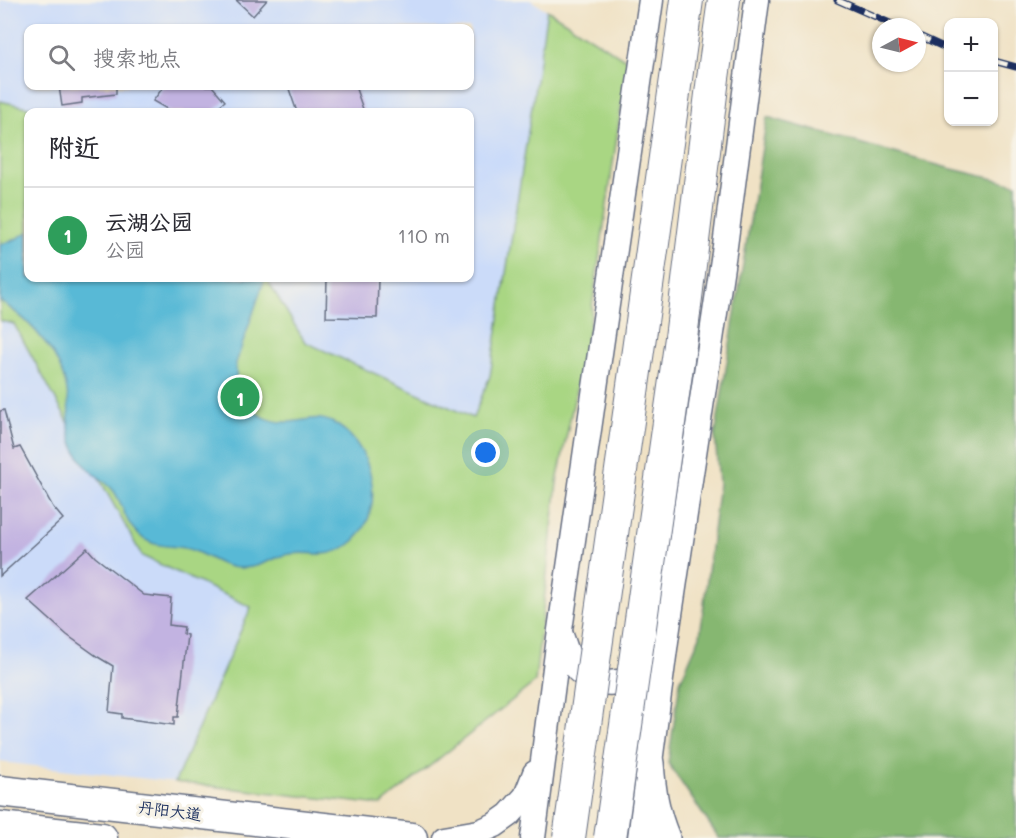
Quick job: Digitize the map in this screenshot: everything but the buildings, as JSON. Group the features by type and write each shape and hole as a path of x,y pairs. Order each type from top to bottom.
{"highway":[{"path":"569,838 687,0"},
{"path":"610,838 681,338 724,0"}],"main road":[{"path":"650,763 653,797 658,820 666,838"},
{"name":"丹阳大道","path":"0,791 412,838"},
{"path":"0,827 102,838"}],"street":[{"path":"533,838 560,630 651,0"},
{"path":"640,838 666,641 725,246 757,0"},
{"path":"560,630 568,657 580,673 595,681 606,683 621,682 638,676 652,667 666,641"},
{"path":"444,838 479,832 509,815 526,796 545,752"}],"shaded area":[{"path":"0,0 530,0 547,10 490,376 473,418 305,342 268,282 474,282 474,108 31,108 0,101"},
{"path":"0,321 13,324 142,556 251,607 175,782 0,762"}],"green space":[{"path":"547,10 628,61 589,328 557,482 535,682 381,805 175,782 251,607 142,556 14,324 0,321 0,101 31,108 24,108 24,282 268,282 305,342 473,418 490,376"},
{"path":"767,117 948,168 1016,184 1016,838 719,838 668,763 680,682 700,636 719,483 715,436"}],"water":[{"path":"24,234 24,282 264,282 236,363 238,385 247,403 263,417 284,422 323,419 337,425 350,436 361,450 372,484 372,502 368,519 360,534 347,546 331,553 285,555 265,563 242,568 222,564 192,550 157,544 144,539 129,523 113,490 86,466 74,447 69,429 65,383 53,355 35,330 0,301 0,244"}],"railway":[{"path":"837,0 878,18"},
{"path":"926,39 944,47"},
{"path":"998,62 1016,67"}],"place":[{"name":"云湖公园","path":"240,397"}]}
